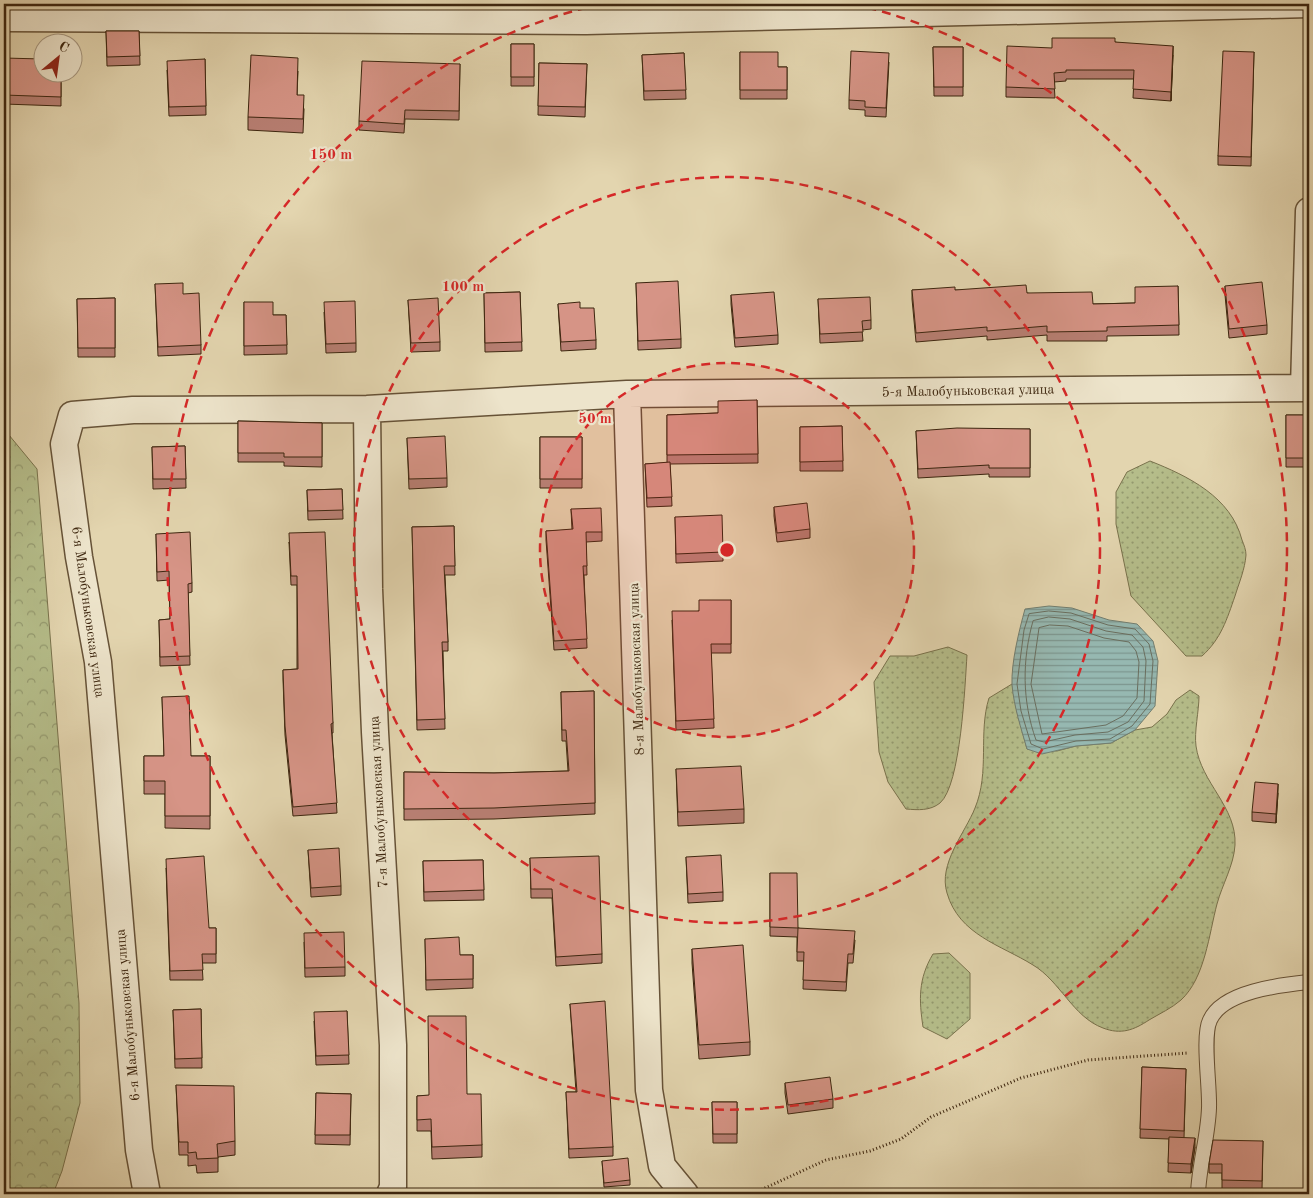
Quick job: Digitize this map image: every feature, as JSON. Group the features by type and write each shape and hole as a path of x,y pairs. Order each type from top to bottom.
{"street":[{"path":"4,18 390,12 596,20 1309,4"},
{"path":"1307,388 1309,211"},
{"name":"5-я Малобуньковская улица","path":"627,394 1307,388"},
{"path":"367,409 627,394"},
{"name":"8-я Малобуньковская улица","path":"627,394 649,1090 662,1166 685,1194"},
{"name":"6-я Малобуньковская улица","path":"147,1194 139,1150 98,662 79,557 64,444 72,415 133,410 367,409"},
{"name":"7-я Малобуньковская улица","path":"367,409 369,588 375,732 393,1045 393,1187 390,1194"}],"lane":[{"path":"1198,1194 1209,1108 1209,1021 1219,1008 1240,996 1279,986 1309,982"}],"path":[{"path":"752,1194 826,1160 870,1150 900,1139 931,1117 1021,1078 1088,1060 1144,1054 1208,1053"}],"green space":[{"path":"4,429 37,469 79,1003 80,1103 62,1171 53,1194 4,1194"},
{"path":"1150,461 1193,481 1218,500 1236,525 1245,549 1246,555 1243,571 1226,621 1219,636 1202,656 1186,656 1131,596 1116,524 1116,492 1127,472"},
{"path":"948,647 967,655 961,733 953,776 947,793 936,806 919,810 906,809 888,782 879,752 874,682 890,656 914,656"},
{"path":"1012,684 1027,749 1057,751 1076,746 1111,743 1135,730 1152,727 1167,714 1176,700 1190,690 1199,696 1196,746 1204,772 1230,819 1234,831 1234,852 1217,904 1205,955 1196,980 1181,1000 1133,1029 1116,1031 1092,1023 1083,1016 1043,972 971,929 953,907 947,893 945,882 949,860 971,818 982,781 984,725 989,698"},
{"path":"949,953 970,973 970,1019 947,1039 923,1027 920,999 922,981 933,954"}],"water":[{"path":"1049,606 1072,608 1109,620 1137,624 1153,641 1158,661 1155,706 1135,730 1111,743 1076,746 1042,754 1027,749 1013,693 1014,657 1025,609"}],"building":[{"path":"106,31 139,31 140,56 107,57"},
{"path":"1052,38 1115,38 1115,42 1173,46 1171,92 1133,89 1134,70 1066,70 1066,72 1054,73 1055,89 1006,87 1007,46 1052,48"},
{"path":"511,44 534,44 534,77 511,77"},
{"path":"933,47 963,47 963,87 934,87"},
{"path":"851,51 889,53 886,108 865,107 865,101 849,100"},
{"path":"1223,51 1254,52 1251,157 1218,156"},
{"path":"740,52 778,52 778,67 787,67 787,90 740,90"},
{"path":"684,53 686,90 644,91 642,55"},
{"path":"251,55 298,58 297,95 304,95 303,119 248,117"},
{"path":"4,58 32,59 32,82 61,82 61,97 4,95"},
{"path":"205,59 206,106 169,107 167,61"},
{"path":"362,61 460,64 459,111 405,110 404,124 359,121"},
{"path":"539,63 587,64 585,107 538,106"},
{"path":"678,281 681,339 638,341 636,283"},
{"path":"1262,282 1267,325 1229,329 1225,286"},
{"path":"183,283 183,294 199,293 201,345 158,347 155,284"},
{"path":"1026,285 1027,293 1092,292 1093,304 1135,303 1135,287 1178,286 1179,325 1107,327 1107,331 1047,332 1047,326 987,331 987,327 916,333 912,290 955,287 955,290"},
{"path":"520,292 522,342 485,343 484,293"},
{"path":"774,292 778,335 735,338 731,295"},
{"path":"870,297 871,320 862,321 863,332 820,334 818,299"},
{"path":"115,298 115,348 78,348 77,299"},
{"path":"438,298 440,342 411,343 408,300"},
{"path":"355,301 356,343 326,344 324,302"},
{"path":"244,302 273,302 273,315 286,315 287,345 244,346"},
{"path":"580,302 580,308 594,308 596,340 561,342 558,304"},
{"path":"757,400 758,454 667,455 667,415 718,413 718,401"},
{"path":"1286,415 1309,415 1309,458 1286,458"},
{"path":"238,421 322,423 322,457 284,457 284,453 238,453"},
{"path":"842,426 843,461 800,462 800,427"},
{"path":"957,428 1030,429 1030,468 989,468 989,465 918,469 916,431"},
{"path":"445,436 447,478 409,479 407,438"},
{"path":"540,437 582,437 582,479 540,479"},
{"path":"185,446 186,479 153,479 152,447"},
{"path":"670,462 672,497 647,498 645,464"},
{"path":"342,489 343,510 308,511 307,490"},
{"path":"807,503 810,529 777,533 774,507"},
{"path":"601,508 602,532 586,532 587,566 583,566 587,639 554,641 546,531 573,529 571,509"},
{"path":"722,515 723,552 676,554 675,517"},
{"path":"454,526 455,566 444,566 448,642 442,642 445,719 417,720 412,527"},
{"path":"190,532 192,583 188,584 190,656 160,657 159,620 170,619 169,571 157,572 156,534"},
{"path":"325,532 333,723 331,724 337,803 293,807 285,726 283,670 298,669 297,576 291,576 289,533"},
{"path":"699,600 731,600 731,644 711,644 714,719 676,721 672,611 699,611"},
{"path":"594,691 595,803 494,808 404,809 404,772 494,773 569,771 566,730 562,730 561,692"},
{"path":"189,696 191,756 210,756 210,816 165,816 165,781 144,781 144,756 164,756 162,697"},
{"path":"741,766 744,809 678,812 676,769"},
{"path":"1255,782 1278,784 1276,814 1252,812"},
{"path":"339,848 341,886 311,888 308,850"},
{"path":"721,855 723,892 688,894 686,857"},
{"path":"204,856 209,928 216,928 216,954 202,954 203,970 170,971 166,859"},
{"path":"599,856 602,954 556,957 552,889 531,889 530,858"},
{"path":"483,860 484,890 424,892 423,861"},
{"path":"770,873 797,873 798,928 770,927"},
{"path":"798,928 855,931 853,954 848,954 846,982 803,980 804,952 797,952"},
{"path":"344,932 345,967 305,968 304,933"},
{"path":"459,937 460,955 473,955 473,979 426,980 425,939"},
{"path":"743,945 750,1042 699,1045 692,949"},
{"path":"605,1001 613,1147 569,1149 566,1092 577,1092 570,1004"},
{"path":"201,1009 202,1058 175,1059 173,1010"},
{"path":"347,1011 349,1055 316,1056 314,1012"},
{"path":"428,1016 466,1016 467,1094 481,1094 482,1145 432,1147 431,1119 417,1120 417,1096 429,1095"},
{"path":"1142,1067 1186,1069 1184,1131 1140,1129"},
{"path":"830,1077 833,1099 788,1105 785,1083"},
{"path":"176,1085 234,1086 235,1141 217,1144 218,1158 197,1159 196,1152 188,1153 188,1142 179,1142"},
{"path":"316,1093 351,1094 350,1135 315,1135"},
{"path":"712,1102 737,1102 737,1134 713,1134"},
{"path":"1169,1137 1195,1138 1191,1164 1168,1163"},
{"path":"1213,1140 1263,1141 1262,1181 1222,1180 1222,1164 1209,1164"},
{"path":"628,1158 630,1180 604,1183 602,1161"}]}
